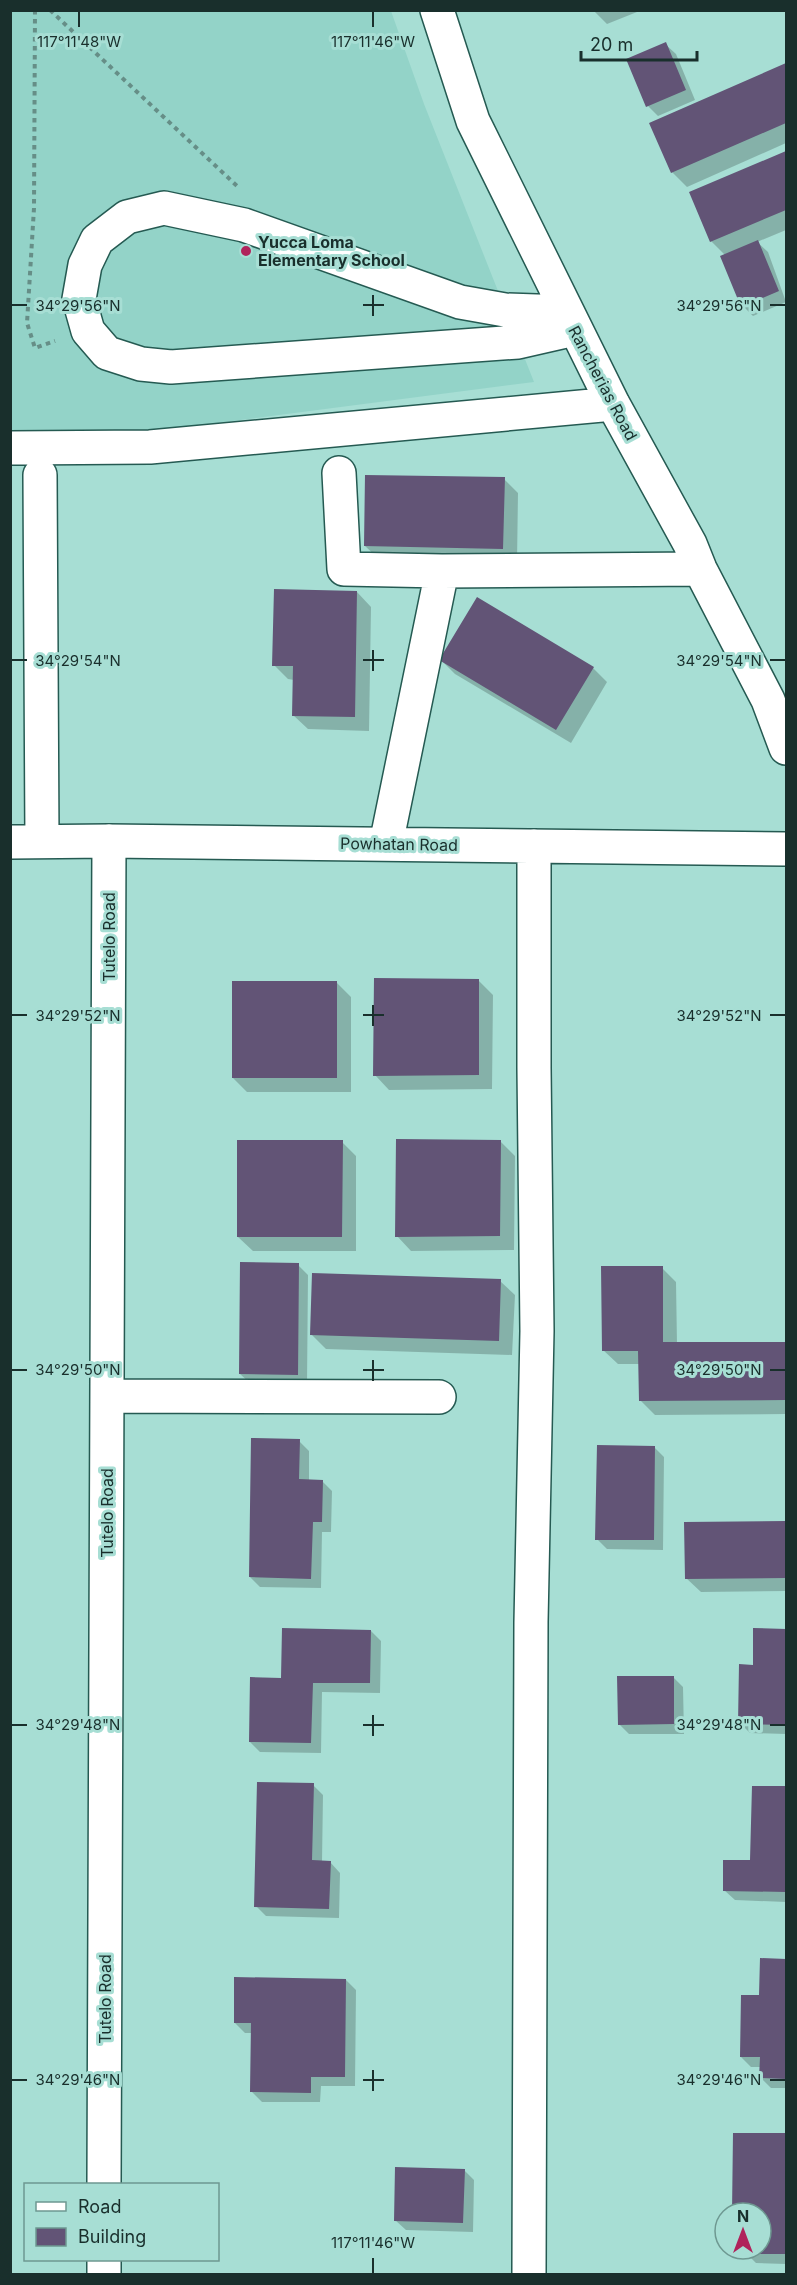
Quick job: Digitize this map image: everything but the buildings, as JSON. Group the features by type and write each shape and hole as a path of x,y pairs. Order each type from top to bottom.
{"street":[{"name":"Rancherias Road","path":"437,10 473,122 613,404 690,544 700,569 768,700 786,748"},
{"path":"164,208 244,225 460,302 570,320 518,342 171,367 141,364 107,353 88,331 79,299 85,265 97,240 127,217 164,208"},
{"path":"10,448 150,447 613,404"},
{"path":"339,473 344,569 442,571 700,569"},
{"path":"26,841 40,475"},
{"path":"386,844 442,571"},
{"name":"Powhatan Road","path":"26,841 786,849"},
{"name":"Tutelo Road","path":"104,2183 109,841"},
{"path":"529,2274 531,1622 537,1331 534,846"},
{"path":"107,1396 440,1396"}],"path":[{"path":"35,10 34,208 27,323 35,348 88,331"},
{"path":"50,10 245,193 244,225"}],"shaded area":[{"name":"Yucca Loma Elementary School","path":"11,11 391,11 424,104 534,382 117,436 11,435"}],"place":[{"name":"Yucca Loma Elementary School","path":"246,251"}]}
